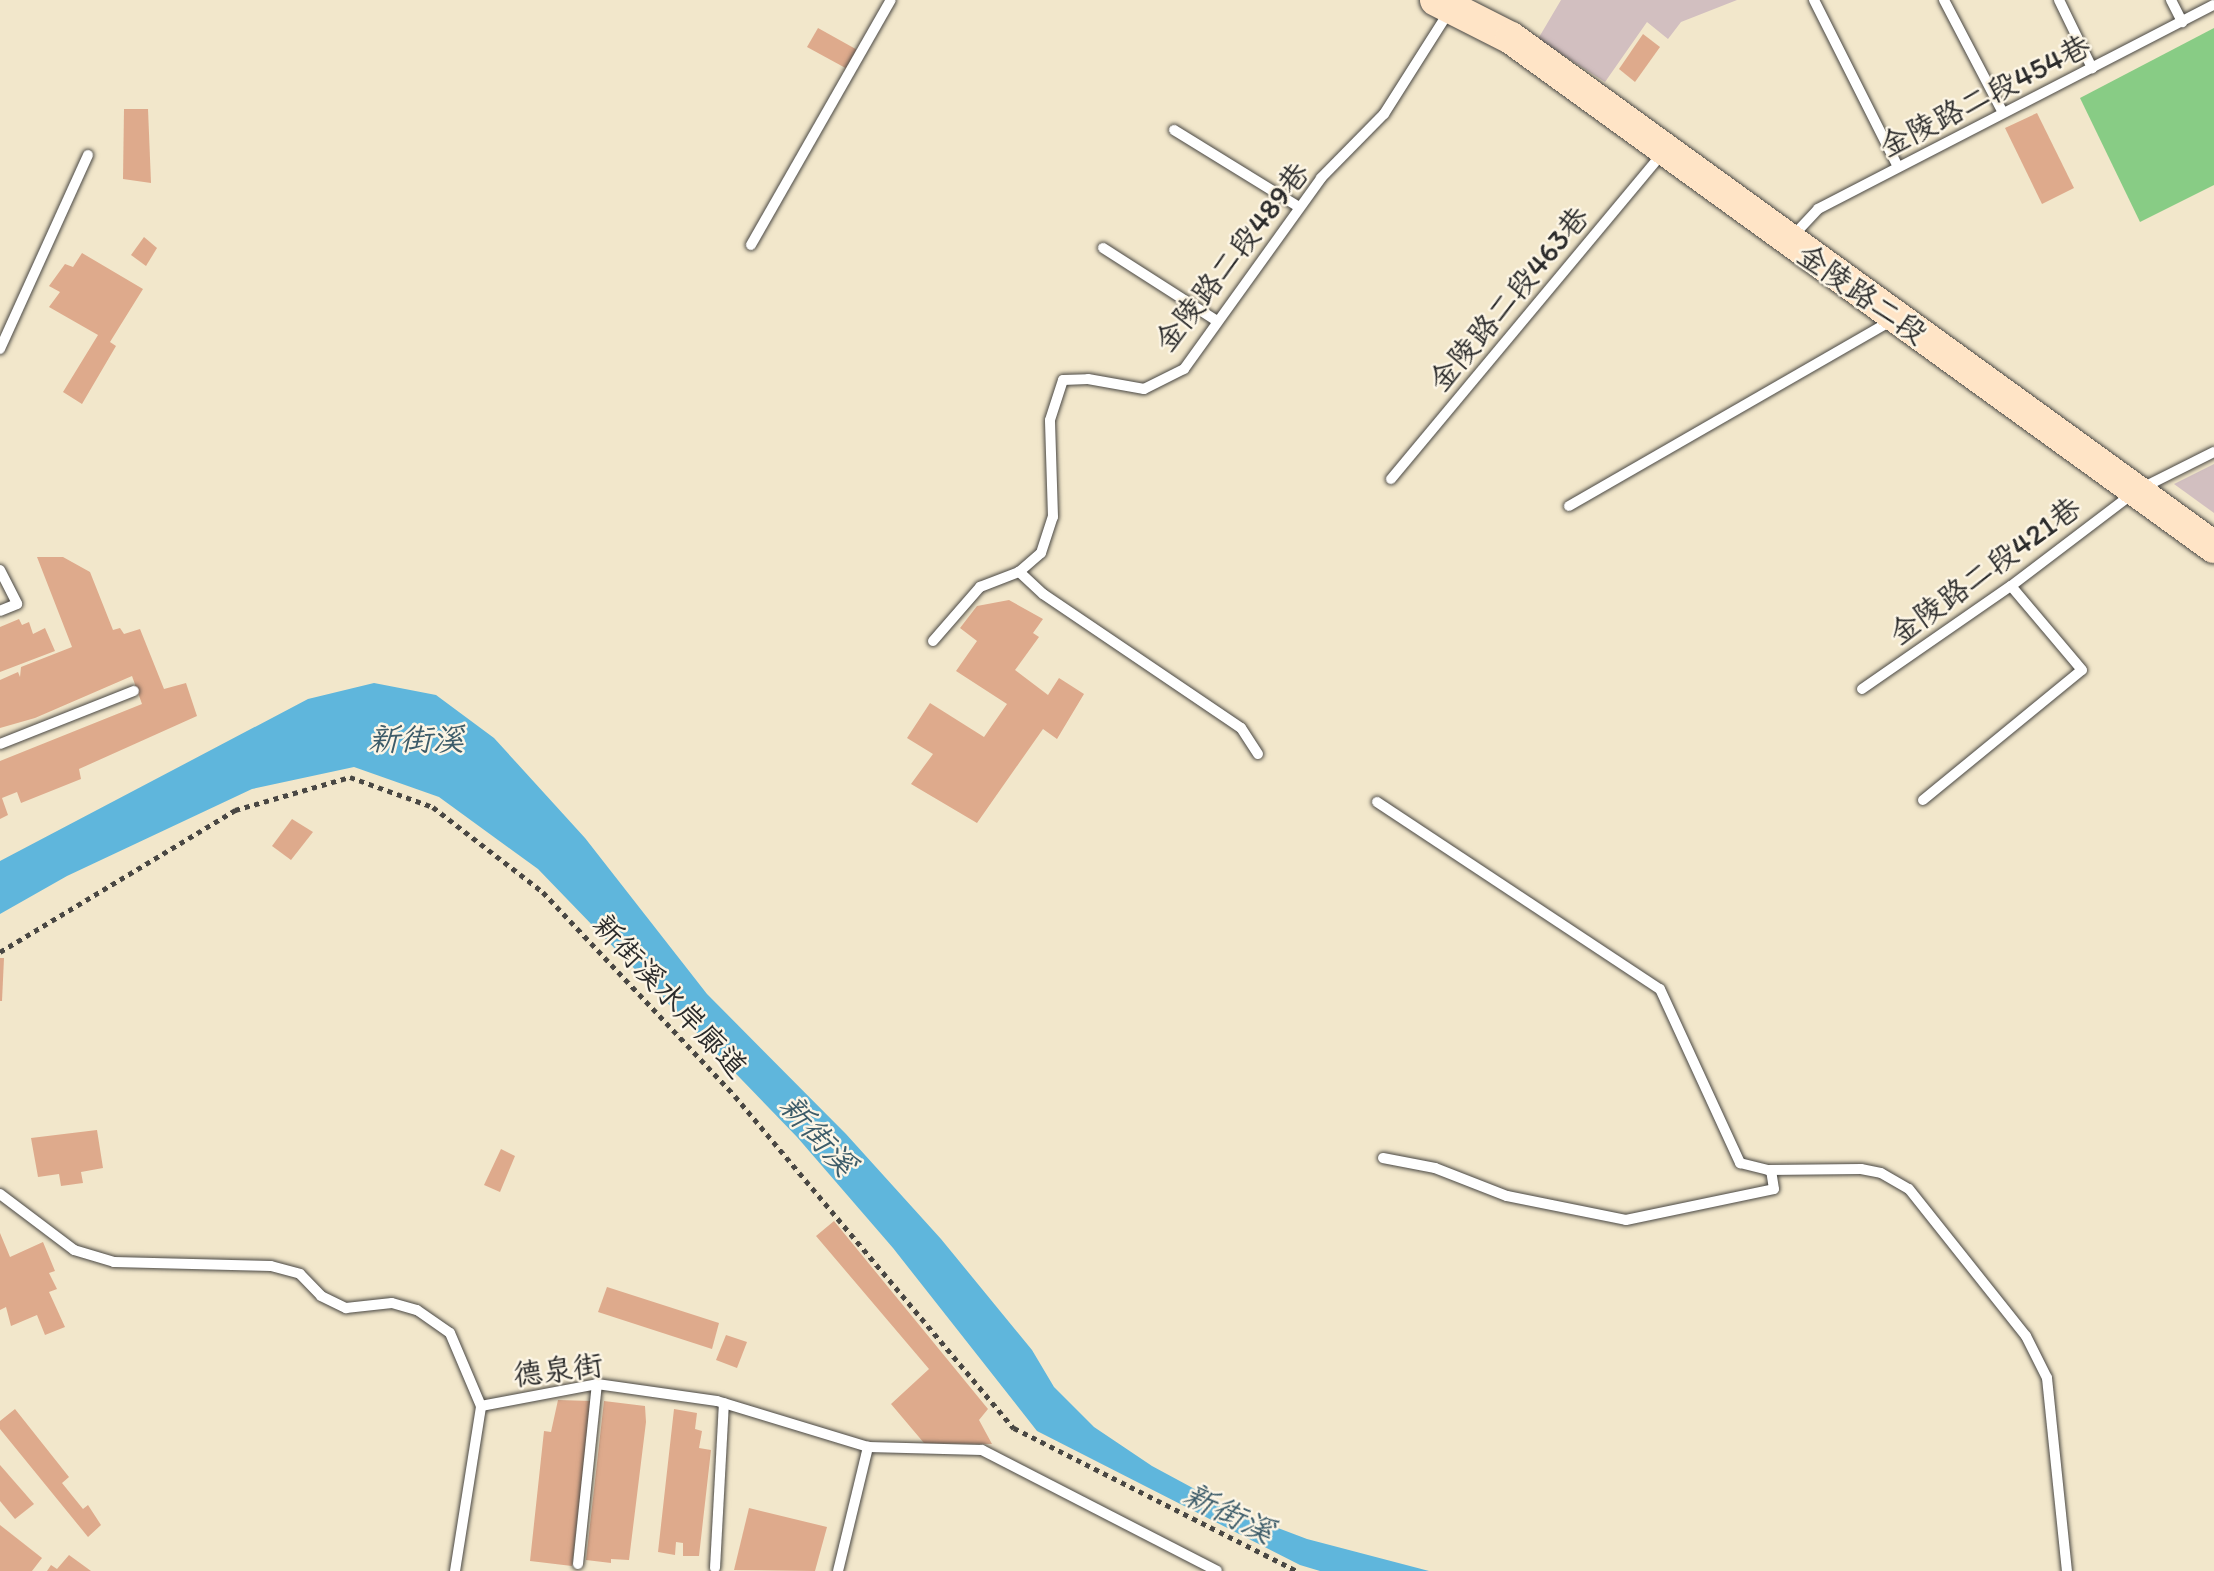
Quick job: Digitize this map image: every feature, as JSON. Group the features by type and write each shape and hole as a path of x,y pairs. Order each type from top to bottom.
{"main road":[{"name":"金陵路二段","path":"1444,4 1511,38 1787,242 2214,547"}],"lane":[{"path":"751,246 891,0"},
{"path":"1814,0 1898,167"},
{"path":"1944,0 2003,113"},
{"path":"2059,0 2092,68"},
{"path":"2171,0 2182,22"},
{"name":"金陵路二段489巷","path":"1019,572 1041,553 1053,517 1050,419 1063,380 1088,379 1144,389 1184,369 1299,207 1384,114 1444,4"},
{"name":"金陵路二段454巷","path":"1787,242 1818,209 2214,5"},
{"path":"1174,130 1299,207"},
{"name":"金陵路二段463巷","path":"1391,479 1665,150"},
{"path":"0,349 88,155"},
{"path":"1103,248 1217,321"},
{"path":"1569,506 1897,318"},
{"name":"金陵路二段421巷","path":"1862,689 2011,586 2136,491 2214,452"},
{"path":"0,570 17,604 0,611"},
{"path":"933,641 980,587 1019,572 1043,594 1241,727 1258,754"},
{"path":"1923,800 2082,670 2011,586"},
{"path":"0,744 134,691"},
{"path":"1377,802 1660,989 1731,1150 1740,1163 1771,1170 1861,1169 1881,1173 1909,1189 2026,1336 2047,1378 2067,1571"},
{"path":"1383,1158 1435,1168 1507,1196 1626,1220 1774,1189 1771,1170"},
{"name":"德泉街","path":"0,1194 74,1250 114,1262 271,1266 300,1274 321,1296 346,1308 392,1303 417,1310 450,1333 481,1406 597,1384 724,1403 867,1447 982,1450 1217,1571"},
{"path":"578,1564 597,1384"},
{"path":"715,1568 724,1403"},
{"path":"455,1571 481,1406"},
{"path":"838,1571 867,1447"}],"path":[{"name":"新街溪水岸廊道","path":"0,951 235,810 350,777 433,807 544,892 735,1096 1014,1428 1297,1571"}],"shaded area":[{"path":"1561,0 1737,0 1681,22 1668,39 1647,22 1605,82 1538,39"},
{"path":"2214,464 2214,513 2174,484"}],"green space":[{"path":"2214,28 2214,185 2140,222 2080,98"}],"water":[{"name":"新街溪","path":"374,683 436,695 494,738 585,838 707,994 846,1134 941,1239 1032,1350 1054,1387 1094,1427 1152,1466 1241,1514 1307,1539 1429,1571 1320,1571 1300,1565 1037,1431 893,1248 797,1137 538,869 439,797 354,767 252,789 67,876 0,914 0,861 308,699"}],"building":[{"path":"818,28 861,52 851,71 807,47"},
{"path":"1643,34 1660,47 1635,82 1619,69"},
{"path":"124,109 148,109 151,183 123,179"},
{"path":"2037,113 2074,188 2042,204 2005,128"},
{"path":"144,237 157,248 146,266 131,255"},
{"path":"82,253 143,289 110,342 116,346 82,404 63,392 98,335 49,307 60,292 49,286 65,264 73,267"},
{"path":"37,557 63,557 90,572 113,630 120,628 124,634 140,629 164,689 186,683 197,716 79,769 81,779 21,803 17,792 2,798 8,815 0,819 0,761 142,704 132,676 35,718 0,728 0,680 18,672 20,677 21,667 72,647"},
{"path":"1009,600 1043,619 1033,633 1039,637 1015,670 1048,695 1059,678 1084,694 1057,739 1043,729 977,823 911,784 933,754 907,738 930,703 984,737 1007,704 956,671 977,641 960,628 977,606"},
{"path":"19,619 22,625 29,622 33,634 45,628 55,651 0,672 0,627"},
{"path":"292,819 313,832 291,860 272,846"},
{"path":"0,958 4,958 2,1001 0,1001"},
{"path":"97,1130 103,1168 81,1172 83,1183 61,1186 59,1174 38,1177 31,1138"},
{"path":"501,1149 515,1156 500,1192 484,1185"},
{"path":"834,1221 988,1409 979,1420 992,1444 924,1443 891,1404 929,1369 816,1236"},
{"path":"0,1233 10,1257 43,1242 55,1271 49,1273 57,1289 49,1292 65,1327 45,1335 37,1315 11,1326 6,1307 0,1310"},
{"path":"607,1287 719,1323 712,1349 598,1312"},
{"path":"726,1335 747,1342 737,1368 716,1360"},
{"path":"558,1400 591,1401 572,1566 530,1561 544,1431 551,1432"},
{"path":"604,1401 645,1406 646,1422 629,1560 611,1559 611,1563 586,1560"},
{"path":"15,1409 69,1477 62,1483 83,1509 88,1505 101,1525 88,1537 0,1429 0,1421"},
{"path":"674,1409 697,1413 695,1429 702,1431 699,1448 711,1450 699,1556 683,1556 683,1543 676,1542 675,1555 658,1552"},
{"path":"0,1465 34,1504 15,1519 0,1501"},
{"path":"749,1508 827,1527 815,1571 734,1570"},
{"path":"0,1525 42,1558 32,1571 0,1571"},
{"path":"69,1555 91,1571 47,1571 51,1565 57,1569"}]}
